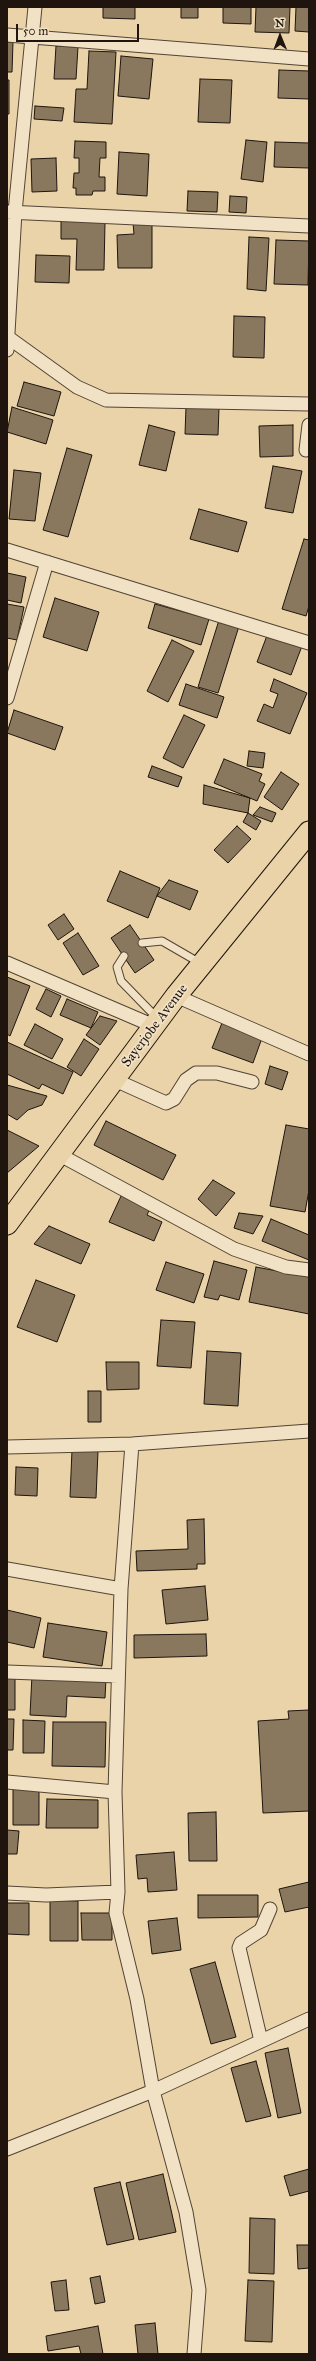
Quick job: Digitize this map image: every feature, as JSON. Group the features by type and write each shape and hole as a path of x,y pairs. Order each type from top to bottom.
{"main road":[{"name":"Sayerjobe Avenue","path":"7,1224 60,1155 176,996 309,832"}],"street":[{"path":"35,7 11,212 8,344 77,387 106,400 309,404"},
{"path":"7,35 309,59"},
{"path":"11,212 309,226"},
{"path":"306,450 309,425"},
{"path":"7,550 309,643"},
{"path":"7,698 47,562"},
{"path":"7,963 156,1022"},
{"path":"176,996 309,1054"},
{"path":"115,1080 166,1103 174,1099 186,1080 196,1073 217,1073 252,1082"},
{"path":"60,1155 234,1249 286,1267 309,1270"},
{"path":"7,1447 132,1444 309,1431"},
{"path":"132,1444 120,1589 115,1792 118,1892 116,1913 137,1999 153,2091 186,2212 198,2290 194,2354"},
{"path":"7,1569 120,1589"},
{"path":"7,1672 118,1676"},
{"path":"7,1782 115,1792"},
{"path":"7,1893 46,1895 118,1892"},
{"path":"261,2041 239,1948 241,1943 261,1930 270,1909"},
{"path":"7,2149 153,2091 309,2019"}],"lane":[{"path":"142,943 162,941 202,964"},
{"path":"124,956 117,967 121,981 156,1022"}],"building":[{"path":"103,7 135,7 135,19 103,18"},
{"path":"181,7 198,7 198,18 181,18"},
{"path":"223,7 251,7 251,24 223,23"},
{"path":"256,7 290,7 289,33 255,32"},
{"path":"296,7 309,7 309,32 295,31"},
{"path":"7,42 13,42 12,72 7,72"},
{"path":"56,46 78,47 76,79 54,79"},
{"path":"89,51 116,52 112,124 74,122 76,89 87,89"},
{"path":"121,56 153,59 149,99 118,96"},
{"path":"279,70 309,71 309,99 278,98"},
{"path":"200,79 232,80 230,123 198,122"},
{"path":"7,80 9,80 9,114 7,114"},
{"path":"35,106 64,108 62,121 34,119"},
{"path":"246,140 267,142 263,182 241,179"},
{"path":"75,141 106,142 106,158 100,158 99,177 105,177 105,191 93,191 92,195 76,195 76,188 73,188 74,173 79,173 79,158 74,158"},
{"path":"275,142 309,143 309,168 274,167"},
{"path":"119,152 149,154 147,196 117,194"},
{"path":"56,158 57,191 32,192 31,159"},
{"path":"188,191 218,192 217,212 187,211"},
{"path":"230,196 247,197 246,213 229,212"},
{"path":"61,221 105,222 104,270 76,270 77,239 61,239"},
{"path":"133,223 152,223 152,268 118,268 117,235 134,234"},
{"path":"249,237 269,238 266,291 247,289"},
{"path":"276,240 309,241 308,285 274,284"},
{"path":"36,255 70,256 69,283 35,282"},
{"path":"234,316 265,317 264,358 233,357"},
{"path":"24,382 61,392 54,416 17,406"},
{"path":"12,407 53,420 46,444 7,432"},
{"path":"186,407 219,408 218,435 185,434"},
{"path":"149,425 175,432 166,471 139,465"},
{"path":"293,425 293,456 260,457 259,426"},
{"path":"67,448 92,455 68,537 43,530"},
{"path":"273,466 302,471 293,513 265,508"},
{"path":"14,470 41,473 35,521 9,519"},
{"path":"199,509 247,522 238,552 190,539"},
{"path":"304,539 309,540 309,606 306,616 282,609"},
{"path":"7,573 26,577 21,603 7,600"},
{"path":"55,598 99,612 87,651 43,637"},
{"path":"7,604 24,607 17,640 7,638"},
{"path":"155,604 209,619 201,645 148,628"},
{"path":"220,617 240,623 218,693 198,687"},
{"path":"268,633 302,646 291,675 257,662"},
{"path":"172,640 194,651 168,702 147,691"},
{"path":"274,679 307,693 290,734 257,721 264,704 273,708 278,694 270,691"},
{"path":"186,684 224,697 217,718 179,705"},
{"path":"14,710 63,727 55,750 7,733"},
{"path":"184,715 205,725 183,768 163,758"},
{"path":"249,751 265,753 263,768 247,766"},
{"path":"224,759 262,774 259,781 265,784 257,801 214,783"},
{"path":"152,766 182,777 178,787 148,777"},
{"path":"281,772 299,784 282,810 264,797"},
{"path":"204,785 250,798 248,813 203,804"},
{"path":"260,807 276,813 272,822 253,815"},
{"path":"248,813 261,821 256,830 243,822"},
{"path":"237,826 251,839 228,863 214,850"},
{"path":"120,871 160,888 148,918 107,901"},
{"path":"169,880 198,891 190,910 157,896"},
{"path":"64,914 74,929 58,940 48,925"},
{"path":"130,925 154,960 135,973 111,938"},
{"path":"78,933 99,966 83,975 63,943"},
{"path":"7,977 30,986 10,1036 7,1034"},
{"path":"46,989 61,996 51,1017 36,1009"},
{"path":"67,999 98,1012 91,1028 60,1015"},
{"path":"100,1016 117,1021 100,1045 86,1035"},
{"path":"222,1023 262,1038 253,1063 212,1048"},
{"path":"35,1024 63,1039 52,1059 24,1045"},
{"path":"84,1039 99,1049 81,1076 67,1067"},
{"path":"7,1042 73,1072 63,1094 42,1084 39,1089 7,1074"},
{"path":"270,1066 288,1072 282,1090 265,1084"},
{"path":"7,1085 47,1096 42,1105 28,1110 17,1120 7,1114"},
{"path":"106,1121 176,1155 163,1180 94,1145"},
{"path":"286,1125 309,1129 309,1190 305,1212 270,1206"},
{"path":"7,1130 39,1146 7,1173"},
{"path":"213,1180 235,1193 216,1216 198,1199"},
{"path":"122,1194 151,1206 147,1215 162,1222 154,1241 109,1222"},
{"path":"239,1213 263,1216 253,1234 234,1228"},
{"path":"271,1219 309,1235 309,1260 262,1241"},
{"path":"49,1226 90,1244 81,1264 34,1244"},
{"path":"214,1261 247,1270 239,1300 220,1295 218,1300 204,1297"},
{"path":"166,1262 204,1274 194,1303 156,1290"},
{"path":"256,1267 309,1277 309,1314 249,1302"},
{"path":"36,1280 75,1295 57,1342 17,1327"},
{"path":"161,1320 195,1322 191,1368 157,1366"},
{"path":"207,1351 241,1353 238,1406 204,1404"},
{"path":"106,1362 139,1362 139,1389 107,1390"},
{"path":"88,1391 101,1391 101,1422 88,1422"},
{"path":"72,1450 98,1451 96,1498 70,1497"},
{"path":"16,1467 38,1468 37,1496 15,1495"},
{"path":"204,1519 205,1564 197,1564 197,1569 137,1571 136,1551 188,1549 187,1520"},
{"path":"205,1586 208,1620 166,1624 162,1590"},
{"path":"7,1610 41,1618 34,1648 7,1642"},
{"path":"48,1623 107,1632 102,1666 43,1657"},
{"path":"206,1634 207,1656 134,1658 134,1635"},
{"path":"32,1675 106,1679 105,1698 67,1696 66,1717 30,1715"},
{"path":"7,1678 15,1678 15,1710 7,1710"},
{"path":"309,1710 309,1811 263,1813 258,1721 289,1719 288,1711"},
{"path":"7,1719 14,1719 13,1750 7,1750"},
{"path":"23,1720 45,1721 44,1753 23,1753"},
{"path":"53,1722 106,1722 105,1767 52,1766"},
{"path":"13,1784 39,1784 39,1825 13,1825"},
{"path":"47,1799 98,1800 98,1828 46,1828"},
{"path":"216,1812 217,1861 189,1861 188,1813"},
{"path":"7,1830 19,1831 17,1854 7,1854"},
{"path":"174,1852 177,1890 148,1892 147,1878 138,1879 136,1855"},
{"path":"309,1882 309,1907 285,1912 279,1889"},
{"path":"198,1895 258,1895 258,1917 198,1918"},
{"path":"50,1900 78,1901 78,1941 50,1941"},
{"path":"7,1903 29,1903 29,1935 7,1934"},
{"path":"81,1913 112,1913 112,1940 82,1940"},
{"path":"177,1918 181,1950 152,1954 148,1921"},
{"path":"215,1962 236,2037 211,2044 190,1969"},
{"path":"288,2048 301,2113 278,2118 265,2053"},
{"path":"256,2061 271,2116 246,2122 231,2068"},
{"path":"309,2169 309,2191 290,2196 284,2176"},
{"path":"163,2174 176,2232 139,2240 126,2183"},
{"path":"120,2182 134,2239 107,2245 94,2188"},
{"path":"250,2218 275,2219 274,2274 249,2273"},
{"path":"297,2245 309,2245 309,2268 298,2269"},
{"path":"100,2276 105,2302 95,2304 90,2278"},
{"path":"66,2280 69,2310 55,2311 51,2282"},
{"path":"248,2280 274,2281 272,2342 245,2341"},
{"path":"155,2323 158,2354 138,2354 135,2325"},
{"path":"98,2326 103,2354 81,2354 79,2346 48,2351 46,2336"}]}
